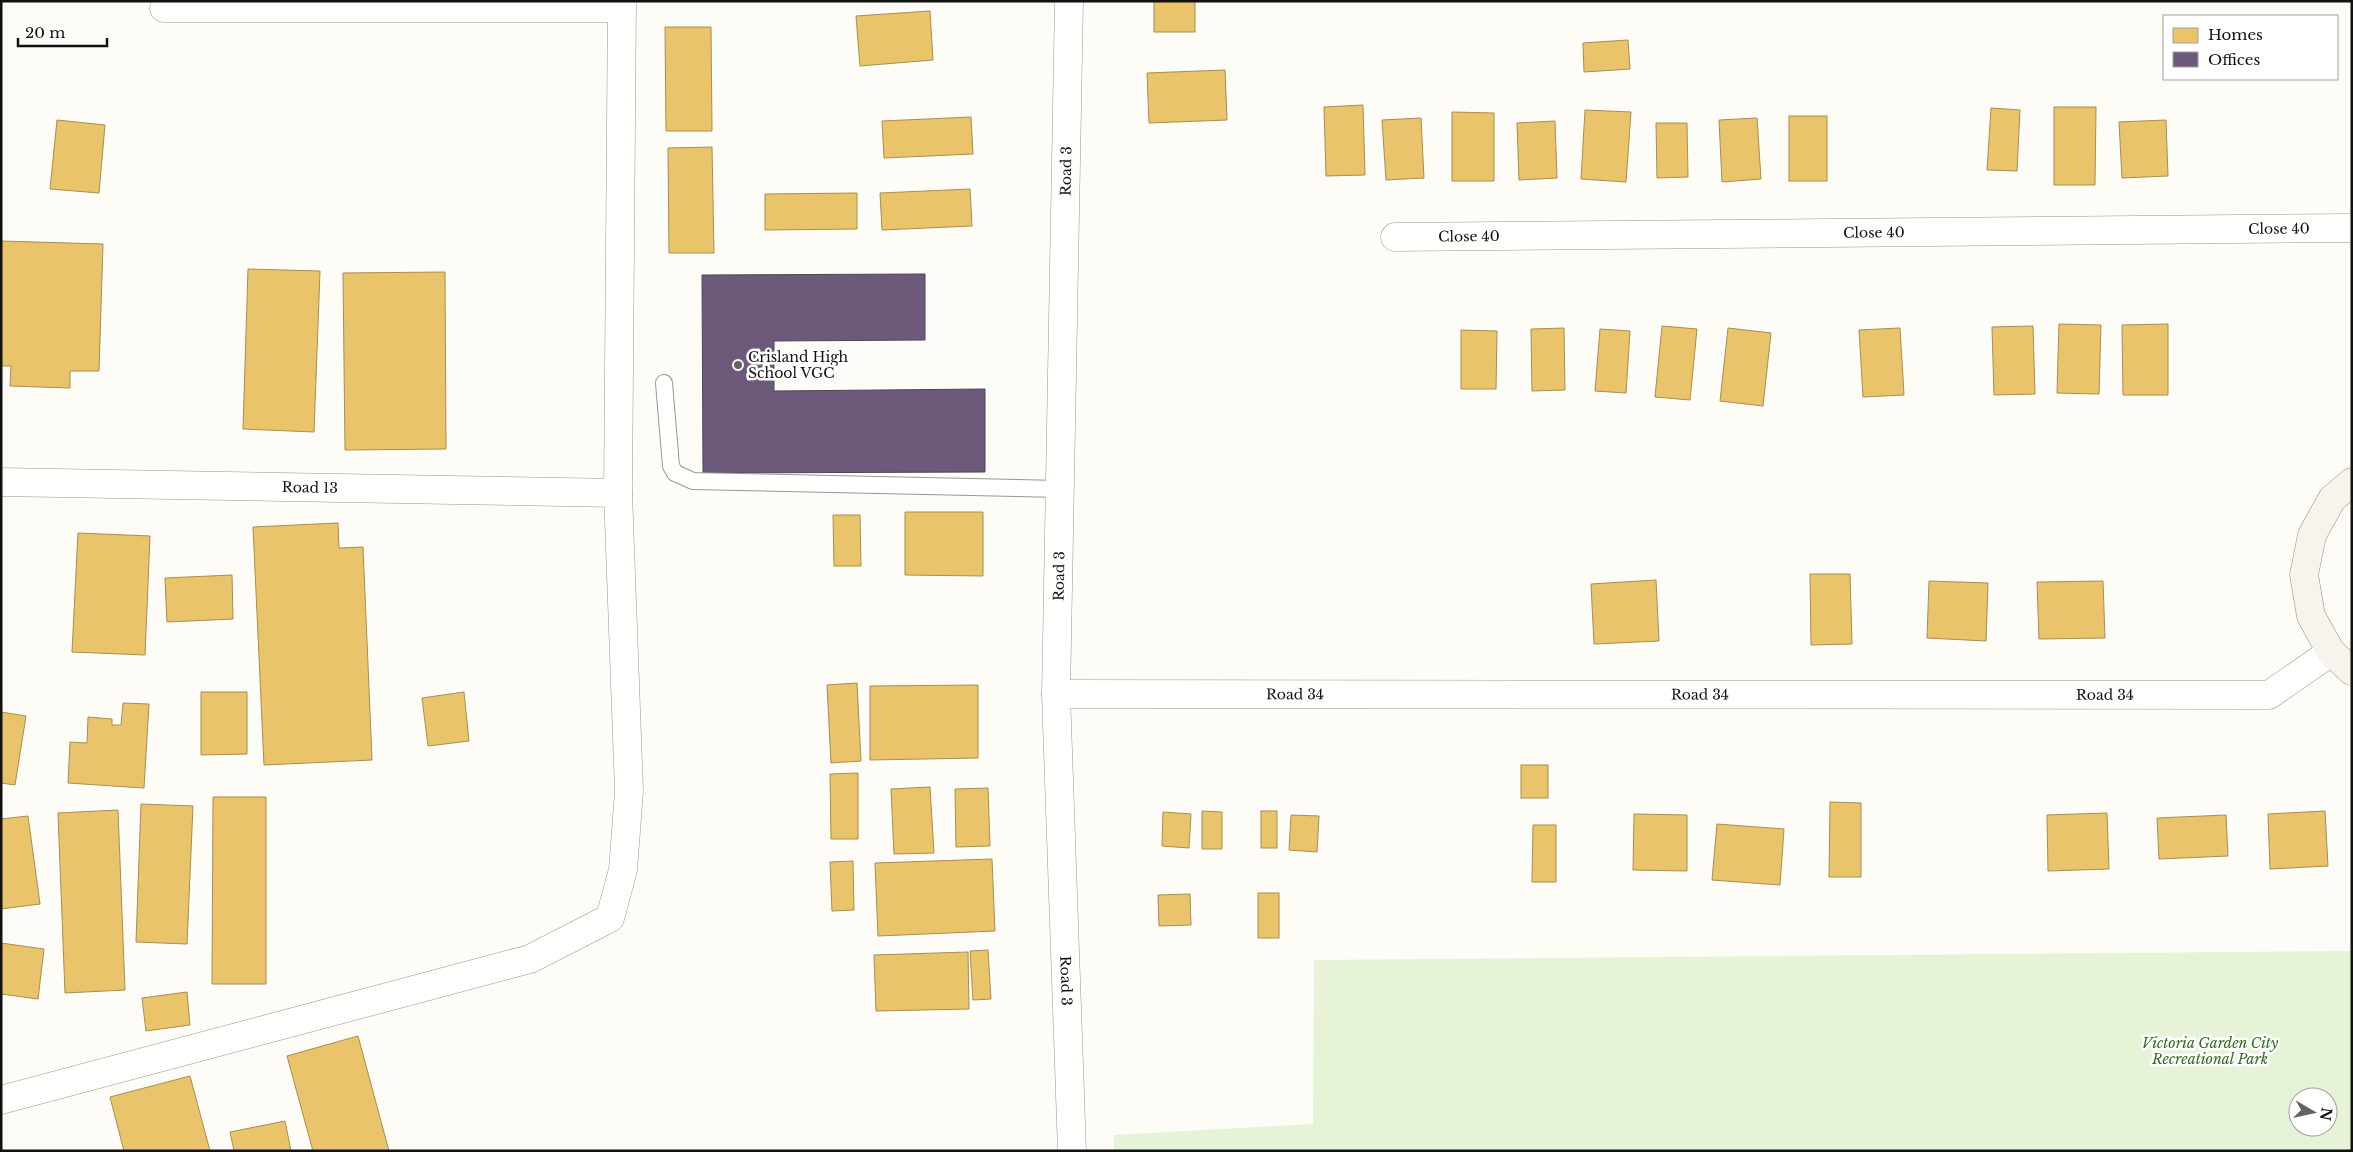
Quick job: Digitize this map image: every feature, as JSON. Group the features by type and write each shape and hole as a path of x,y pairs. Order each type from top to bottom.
{"street":[{"name":"Road 3","path":"1070,1 1056,694 1072,1151"},
{"path":"1,1100 530,959 610,918 622,870 629,791 618,493 621,4 164,8"},
{"name":"Close 40","path":"1395,237 2352,228"},
{"name":"Road 13","path":"1,482 618,493"},
{"path":"2352,482 2332,499 2312,534 2304,575 2311,616 2331,652 2352,671"},
{"name":"Road 34","path":"1056,694 2268,695 2331,652"}],"lane":[{"path":"664,383 672,466 675,473 693,481 1060,489"}],"green space":[{"name":"Victoria Garden City Recreational Park","path":"2352,951 2352,1151 1114,1151 1114,1135 1313,1124 1314,960"}],"building: Homes":[{"path":"1154,1 1195,1 1195,32 1154,32"},
{"path":"930,11 933,60 860,66 856,16"},
{"path":"665,27 711,27 712,131 666,131"},
{"path":"1628,40 1630,69 1584,72 1583,43"},
{"path":"1225,70 1227,120 1149,123 1147,73"},
{"path":"1363,105 1365,175 1326,176 1324,107"},
{"path":"2054,107 2096,107 2095,185 2054,185"},
{"path":"1991,108 2020,110 2017,171 1987,170"},
{"path":"1585,110 1631,112 1626,182 1581,179"},
{"path":"1452,112 1494,113 1494,181 1452,181"},
{"path":"1789,116 1827,116 1827,181 1789,181"},
{"path":"971,117 973,154 884,158 882,121"},
{"path":"1421,118 1424,178 1386,180 1382,120"},
{"path":"1757,118 1761,179 1722,182 1719,120"},
{"path":"57,120 105,125 99,193 50,189"},
{"path":"2166,120 2168,176 2122,178 2119,122"},
{"path":"1555,121 1557,178 1519,180 1517,123"},
{"path":"1656,123 1687,123 1688,177 1657,178"},
{"path":"712,147 714,253 669,253 668,148"},
{"path":"970,189 972,226 882,230 880,193"},
{"path":"857,193 857,229 765,230 765,194"},
{"path":"1,241 103,244 99,371 70,371 70,388 10,386 11,366 1,366"},
{"path":"248,269 320,271 314,432 243,429"},
{"path":"445,272 446,449 345,450 343,273"},
{"path":"2059,324 2101,325 2099,394 2057,393"},
{"path":"2168,324 2168,395 2123,395 2122,325"},
{"path":"1662,326 1697,329 1690,400 1655,397"},
{"path":"2033,326 2035,394 1994,395 1992,327"},
{"path":"1564,328 1565,390 1532,391 1531,329"},
{"path":"1728,328 1771,333 1763,406 1720,401"},
{"path":"1900,328 1904,395 1863,397 1859,330"},
{"path":"1600,329 1630,331 1626,393 1595,391"},
{"path":"1461,330 1497,331 1496,389 1461,389"},
{"path":"905,512 983,512 983,576 905,575"},
{"path":"833,515 860,515 861,566 834,566"},
{"path":"338,523 339,548 363,547 372,760 264,765 253,527"},
{"path":"78,533 150,536 145,655 72,652"},
{"path":"1810,574 1850,574 1852,644 1811,645"},
{"path":"232,575 233,619 167,622 165,578"},
{"path":"1656,580 1659,641 1594,644 1591,584"},
{"path":"1929,581 1988,583 1986,641 1927,638"},
{"path":"2103,581 2105,638 2039,639 2037,582"},
{"path":"857,683 861,761 831,763 827,685"},
{"path":"978,685 978,758 870,760 870,686"},
{"path":"201,692 247,692 247,754 201,755"},
{"path":"464,692 469,741 428,746 422,698"},
{"path":"123,703 149,704 144,788 68,783 70,742 87,743 88,717 112,719 112,725 121,725"},
{"path":"1,712 26,716 15,785 1,783"},
{"path":"1521,765 1548,765 1548,798 1521,798"},
{"path":"858,773 858,839 831,839 830,774"},
{"path":"930,787 934,853 894,854 891,789"},
{"path":"988,788 990,846 956,847 955,789"},
{"path":"213,797 266,797 266,984 212,984"},
{"path":"1830,802 1861,803 1861,877 1829,877"},
{"path":"141,804 193,806 187,944 136,942"},
{"path":"118,810 125,990 65,993 58,813"},
{"path":"1202,811 1222,812 1222,849 1202,849"},
{"path":"1261,811 1277,811 1277,848 1261,848"},
{"path":"2325,811 2328,866 2270,869 2268,814"},
{"path":"1163,812 1191,814 1189,848 1162,846"},
{"path":"2107,813 2109,869 2048,871 2047,815"},
{"path":"1634,814 1687,815 1687,871 1633,870"},
{"path":"1291,815 1319,816 1317,852 1289,850"},
{"path":"2226,815 2228,856 2159,859 2157,818"},
{"path":"28,816 40,904 1,909 1,819"},
{"path":"1717,824 1784,829 1780,885 1712,880"},
{"path":"1533,825 1556,825 1556,882 1532,882"},
{"path":"992,859 995,931 878,936 875,863"},
{"path":"853,861 854,910 832,911 830,862"},
{"path":"1258,893 1279,893 1279,938 1258,938"},
{"path":"1190,894 1191,925 1159,926 1158,895"},
{"path":"1,943 44,949 38,999 1,994"},
{"path":"988,950 991,999 973,1000 970,951"},
{"path":"968,952 969,1009 876,1011 874,955"},
{"path":"187,992 190,1025 146,1031 142,998"},
{"path":"358,1036 389,1151 313,1151 287,1056"},
{"path":"190,1076 210,1151 124,1151 110,1097"},
{"path":"285,1121 291,1151 234,1151 230,1132"}],"building: Offices":[{"name":"Crisland High School VGC","path":"925,274 925,340 774,341 774,391 985,389 985,472 703,473 702,275"}],"place":[{"name":"Crisland High School VGC","path":"738,365"}]}
